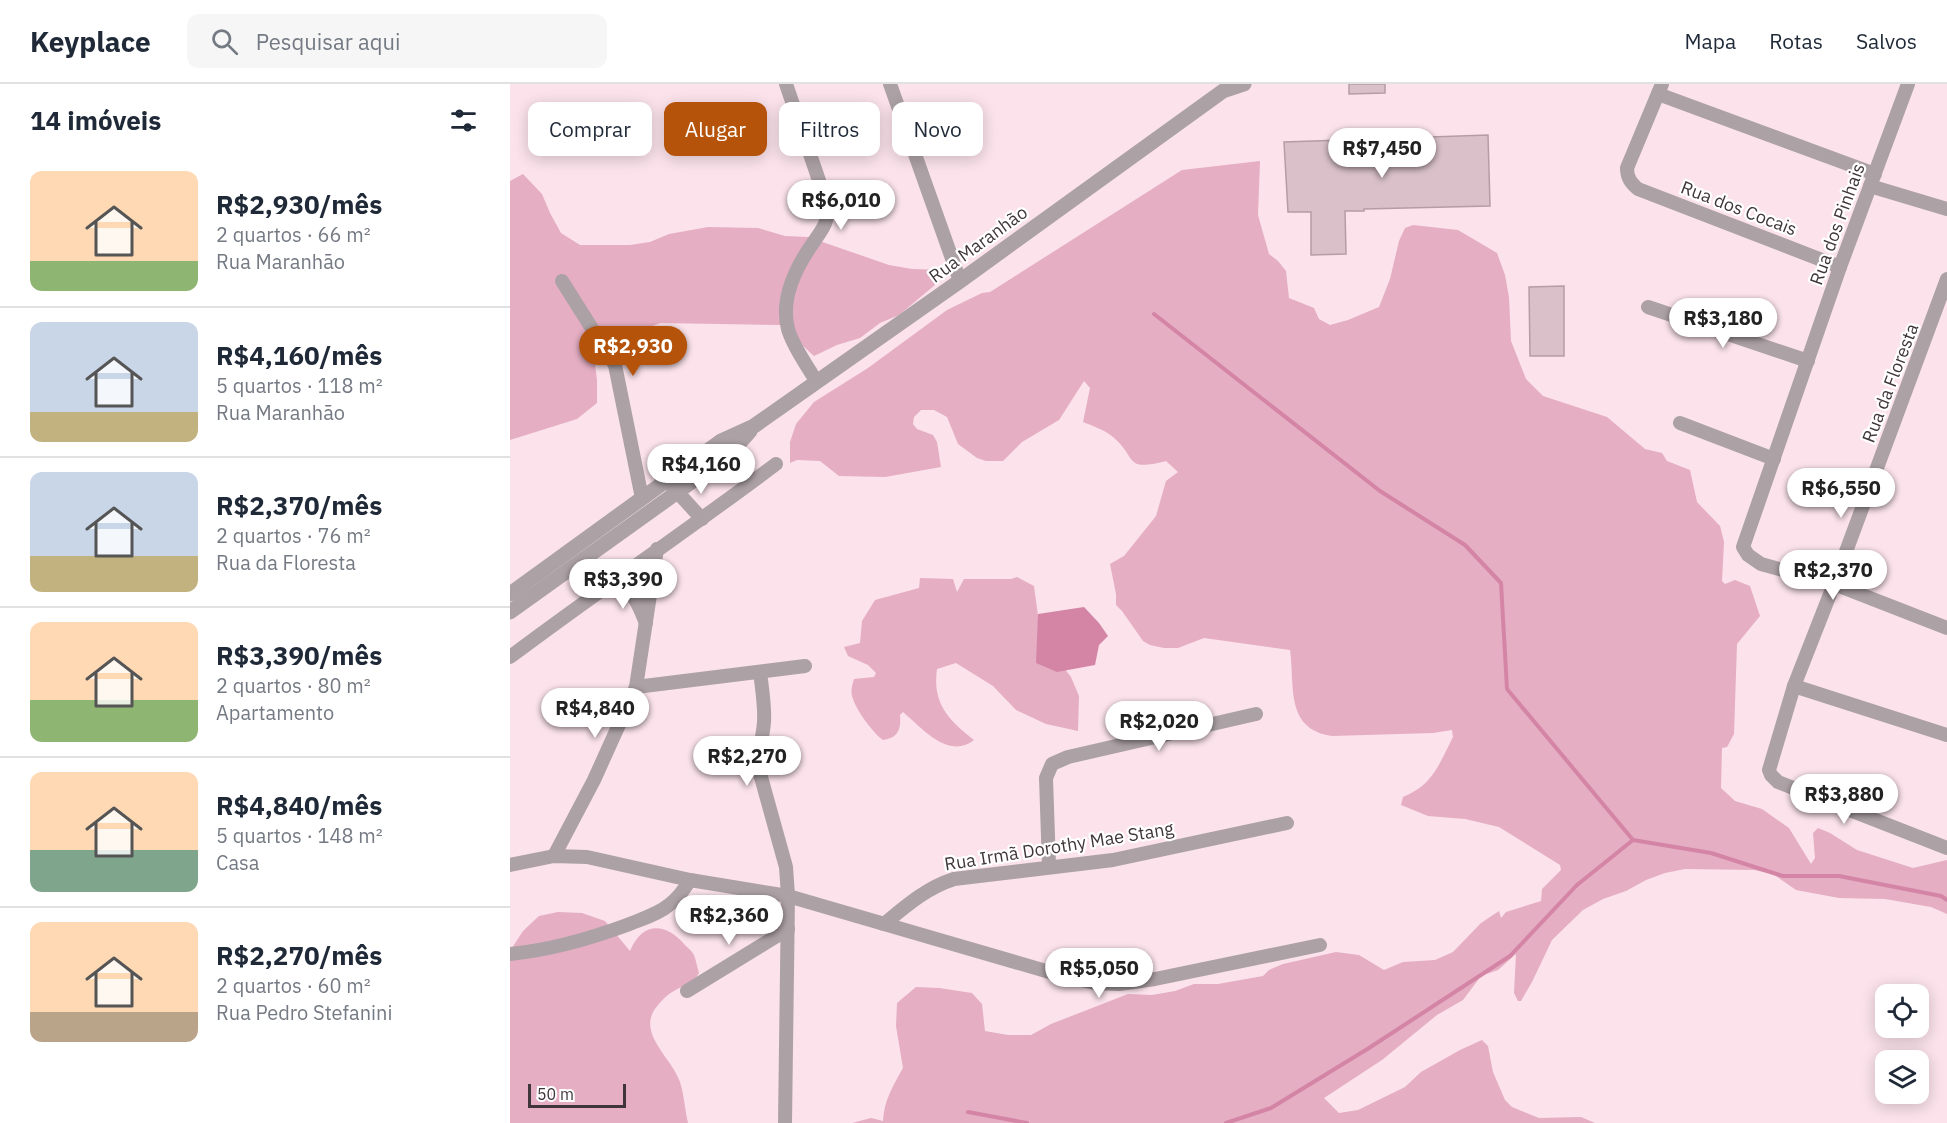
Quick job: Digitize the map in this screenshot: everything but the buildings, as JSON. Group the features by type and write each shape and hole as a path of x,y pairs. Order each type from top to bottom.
{"street":[{"path":"786,84 828,211 826,225 798,265 789,289 786,313 788,329 795,345 816,381"},
{"path":"890,84 960,281"},
{"name":"Rua Maranhão","path":"510,594 721,441 754,426 960,281 1225,87 1244,84"},
{"name":"Rua dos Pinhais","path":"1834,584 1761,564 1748,555 1743,547 1840,267 1908,84"},
{"path":"1660,89 1947,209"},
{"name":"Rua dos Cocais","path":"1660,89 1627,168 1628,178 1638,189 1840,267"},
{"name":"Rua da Floresta","path":"1947,279 1941,314 1794,686 1769,770 1778,782 1947,848"},
{"path":"562,281 615,365 642,498"},
{"path":"1648,307 1808,361"},
{"path":"1680,423 1774,459"},
{"name":"Rua Maranhão","path":"510,612 729,455 754,426"},
{"path":"510,657 776,464"},
{"path":"667,480 702,519"},
{"path":"554,856 594,780 636,687 657,549"},
{"path":"1834,584 1947,628"},
{"path":"603,588 618,588 629,592 636,599 647,625"},
{"path":"636,687 805,666"},
{"path":"760,672 764,711 758,757 759,770 783,855 788,896 785,1123"},
{"path":"1794,686 1947,735"},
{"path":"1049,866 1046,778 1052,764 1068,757 1256,714"},
{"name":"Rua Irmã Dorothy Mae Stang","path":"884,924 924,892 954,879 1113,860 1287,824"},
{"path":"510,865 554,856 587,857 690,880 788,896 1095,983 1119,984 1155,980 1320,945"},
{"path":"510,954 541,951 592,938 649,916 668,906 682,894 690,880"},
{"path":"687,991 788,929"}],"shaded area":[{"path":"1260,161 1258,215 1269,254 1286,271 1289,298 1314,308 1319,319 1330,325 1379,307 1405,228 1413,225 1458,230 1497,253 1505,275 1509,297 1511,341 1526,379 1543,396 1607,417 1645,449 1662,453 1667,461 1690,470 1697,502 1720,526 1724,542 1722,581 1725,584 1735,580 1750,586 1760,616 1737,644 1734,734 1727,747 1722,748 1721,788 1735,801 1762,809 1789,828 1811,864 1815,858 1813,833 1818,828 1857,850 1913,868 1947,860 1947,914 1931,907 1885,899 1839,898 1796,890 1773,874 1754,870 1685,869 1665,873 1603,899 1583,910 1552,940 1521,1001 1518,1001 1514,993 1516,954 1498,970 1481,976 1463,1000 1437,1015 1382,1060 1324,1098 1339,1113 1358,1110 1405,1087 1421,1072 1482,1040 1488,1046 1493,1072 1505,1100 1512,1107 1539,1118 1581,1117 1595,1123 852,1123 871,1118 883,1121 887,1100 903,1068 896,1026 897,1003 916,987 972,993 982,1004 985,1031 1008,1035 1031,1035 1051,1024 1128,994 1152,995 1175,991 1194,984 1218,984 1263,976 1269,970 1283,964 1336,952 1359,955 1384,970 1403,962 1435,960 1453,952 1481,923 1499,911 1501,918 1506,912 1541,901 1542,889 1561,870 1560,865 1499,827 1465,819 1428,816 1401,805 1403,797 1422,786 1434,773 1453,737 1452,730 1433,733 1332,736 1317,732 1306,725 1295,704 1290,650 1204,638 1178,648 1164,648 1143,641 1116,605 1110,564 1124,556 1156,516 1166,481 1178,472 1166,461 1137,464 1110,435 1083,422 1090,388 1084,381 1059,420 1022,442 1003,461 986,461 977,458 958,444 947,417 934,410 921,410 914,417 913,424 917,429 933,435 937,442 941,467 885,477 839,476 820,461 797,460 790,463 790,442 796,424 814,402 868,368 947,310 982,293 990,292 1182,170"},
{"path":"523,174 542,194 561,233 580,245 630,245 650,242 669,234 708,227 758,228 785,236 808,237 889,265 912,269 944,270 935,285 899,315 880,323 860,338 837,345 814,356 780,325 660,323 641,331 602,338 594,357 597,403 577,419 510,440 510,181"},
{"path":"1017,577 1034,586 1041,638 1071,677 1079,696 1078,731 1046,724 1016,710 993,686 956,663 937,669 937,692 950,718 974,740 964,745 945,744 927,733 903,712 900,715 896,735 883,740 879,737 858,709 851,691 854,679 874,677 876,673 868,665 848,656 844,647 860,643 862,621 875,600 919,588 920,578 953,579 957,592 964,579"},
{"path":"1084,607 1108,636 1099,645 1095,665 1057,672 1036,663 1038,614"},
{"path":"558,912 582,913 605,921 630,951 635,941 647,930 662,929 677,937 695,957 699,973 692,984 673,991 662,1001 652,1015 650,1025 652,1035 680,1082 688,1123 510,1123 510,951 523,931 539,916"}],"waterway":[{"path":"1154,314 1380,491 1465,545 1501,583 1507,689 1633,840"},
{"path":"1226,1123 1271,1108 1369,1048 1510,956 1577,885 1633,840 1711,853 1783,876 1839,876 1941,896 1947,900"},
{"path":"968,1112 1027,1123"}]}
